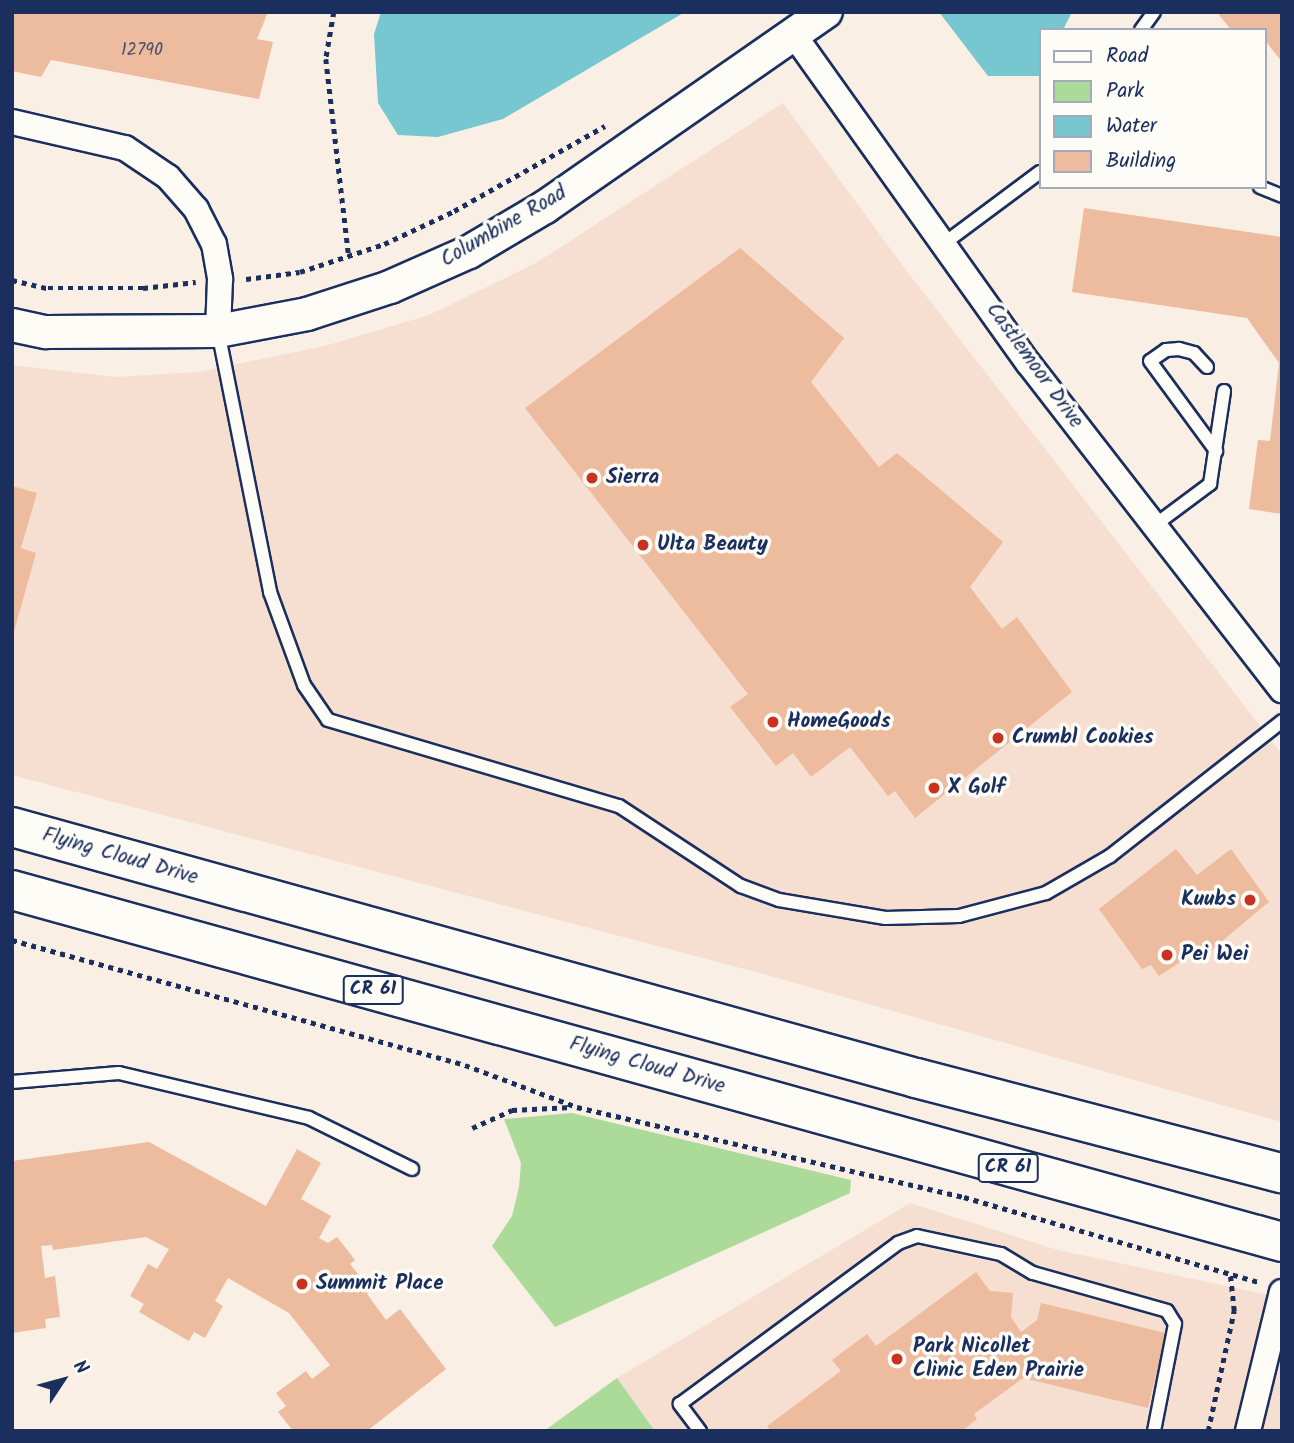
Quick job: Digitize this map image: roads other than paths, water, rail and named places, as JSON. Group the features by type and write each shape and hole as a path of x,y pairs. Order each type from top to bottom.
{"main road":[{"name":"Flying Cloud Drive","path":"12,827 916,1078 1282,1173"},
{"name":"Flying Cloud Drive","path":"12,890 1282,1242"}],"street":[{"name":"Columbine Road","path":"12,325 46,332 218,331 307,313 390,288 469,252 545,206 826,12"},
{"name":"Castlemoor Drive","path":"794,35 946,243 1029,363 1282,690"},
{"path":"12,122 125,148 168,177 197,209 214,244 220,279 218,331"},
{"path":"1248,1431 1275,1288"}],"lane":[{"path":"1142,28 1154,12"},
{"path":"946,243 1038,174"},
{"path":"1265,189 1282,196"},
{"path":"218,331 270,592 304,685 328,720 619,806 741,886 779,900 885,918 959,916 1046,893 1110,856 1282,722"},
{"path":"1207,367 1194,353 1179,349 1166,349 1150,361 1216,451"},
{"path":"1155,526 1210,484 1224,391"},
{"path":"12,1082 119,1073 309,1118 412,1169"},
{"path":"700,1431 680,1404 898,1243 917,1236 1001,1254 1032,1273 1167,1311 1175,1324 1154,1431"}],"water":[{"path":"381,12 685,12 503,119 438,137 398,135 378,103 374,34"},
{"path":"939,12 1072,12 1064,28 1038,28 1038,76 988,76"}],"place":[{"name":"Sierra","path":"592,478"},
{"name":"Ulta Beauty","path":"643,545"},
{"name":"HomeGoods","path":"773,722"},
{"name":"Crumbl Cookies","path":"998,738"},
{"name":"X Golf","path":"934,788"},
{"name":"Kuubs","path":"1250,900"},
{"name":"Pei Wei","path":"1167,955"},
{"name":"Summit Place","path":"302,1284"},
{"name":"Park Nicollet Clinic Eden Prairie","path":"897,1359"}]}
